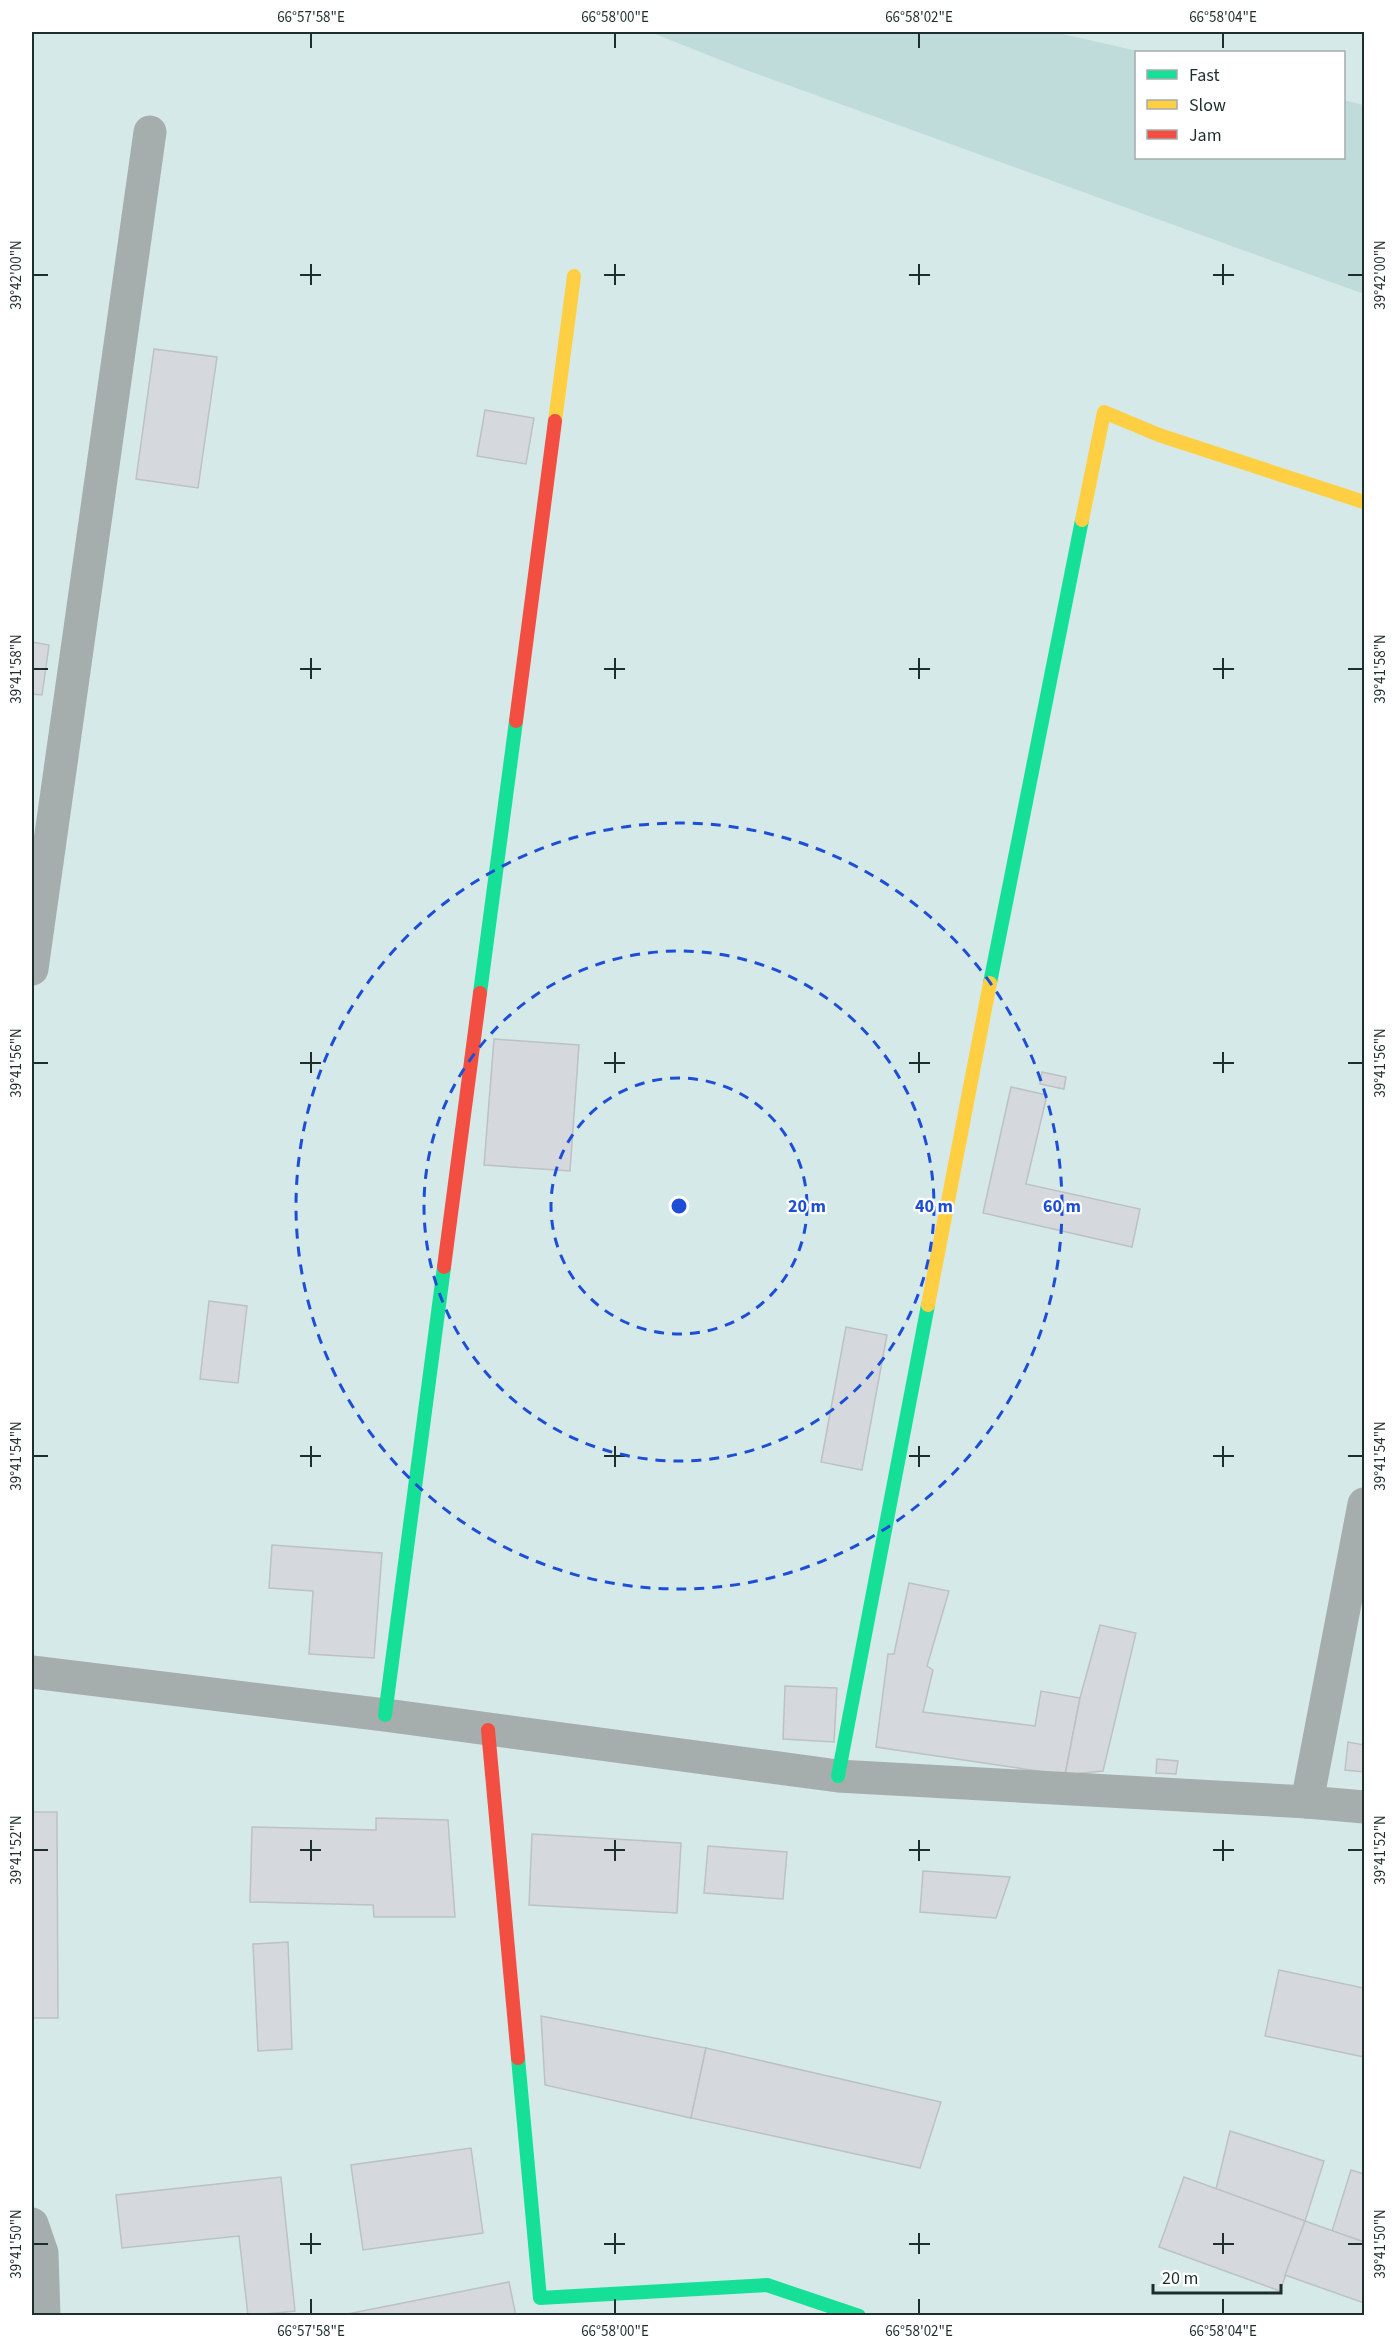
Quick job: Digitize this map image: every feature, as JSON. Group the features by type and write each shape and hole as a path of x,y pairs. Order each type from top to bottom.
{"street":[{"path":"32,969 150,132"},
{"path":"385,1715 574,276"},
{"path":"838,1776 1014,856 1104,412 1160,435 1365,502"},
{"path":"1307,1802 1365,1504"},
{"path":"32,1672 385,1715 838,1776 1365,1807"},
{"path":"488,1730 541,2307 767,2285 859,2316"},
{"path":"32,2224 42,2253 44,2316"}],"shaded area":[{"path":"650,32 1054,32 1138,51 1135,51 1135,159 1345,159 1345,100 1364,105 1364,294 738,67"}],"building":[{"path":"154,349 217,357 198,488 136,479"},
{"path":"485,410 534,418 526,464 477,456"},
{"path":"32,642 49,645 42,695 32,694"},
{"path":"494,1039 579,1045 570,1171 484,1165"},
{"path":"1042,1072 1066,1077 1064,1089 1040,1084"},
{"path":"1011,1087 1047,1095 1026,1184 1140,1209 1132,1247 983,1213"},
{"path":"209,1301 247,1306 238,1383 200,1379"},
{"path":"846,1327 887,1335 862,1470 821,1462"},
{"path":"272,1545 382,1553 374,1658 309,1654 313,1591 269,1588"},
{"path":"909,1583 949,1591 927,1666 933,1670 923,1712 1035,1726 1041,1691 1080,1698 1065,1775 876,1747 888,1654 894,1654"},
{"path":"1100,1625 1136,1633 1103,1771 1065,1775 1080,1698"},
{"path":"785,1686 837,1688 834,1742 783,1739"},
{"path":"1348,1742 1364,1745 1364,1772 1345,1770"},
{"path":"1157,1759 1178,1761 1176,1774 1156,1773"},
{"path":"32,1812 57,1812 58,2018 32,2018"},
{"path":"376,1818 448,1820 455,1917 374,1917 373,1905 250,1902 252,1827 376,1830"},
{"path":"532,1834 681,1843 677,1913 529,1905"},
{"path":"708,1846 787,1852 783,1899 704,1893"},
{"path":"923,1871 1010,1877 996,1918 920,1912"},
{"path":"288,1942 292,2049 258,2051 253,1944"},
{"path":"1279,1970 1364,1988 1364,2057 1265,2036"},
{"path":"541,2016 706,2048 691,2118 545,2085"},
{"path":"706,2048 941,2102 920,2168 691,2118"},
{"path":"1230,2131 1324,2161 1305,2221 1216,2189"},
{"path":"471,2148 483,2233 363,2250 351,2165"},
{"path":"1351,2170 1364,2174 1364,2242 1332,2231"},
{"path":"281,2177 295,2311 248,2316 239,2236 122,2248 116,2195"},
{"path":"1184,2177 1305,2221 1280,2291 1159,2247"},
{"path":"1305,2221 1364,2242 1364,2303 1285,2275"},
{"path":"509,2282 516,2316 337,2316"}],"traffic: fast":[{"path":"990,983 1082,520"},
{"path":"480,993 516,721"},
{"path":"385,1715 444,1267"},
{"path":"838,1776 928,1305"},
{"path":"518,2058 540,2298 767,2285 859,2316"}],"traffic: slow":[{"path":"555,421 574,276"},
{"path":"1082,520 1104,412 1159,435 1364,502"},
{"path":"928,1305 990,983"}],"traffic: jam":[{"path":"516,721 555,421"},
{"path":"444,1267 480,993"},
{"path":"488,1730 518,2058"}]}
